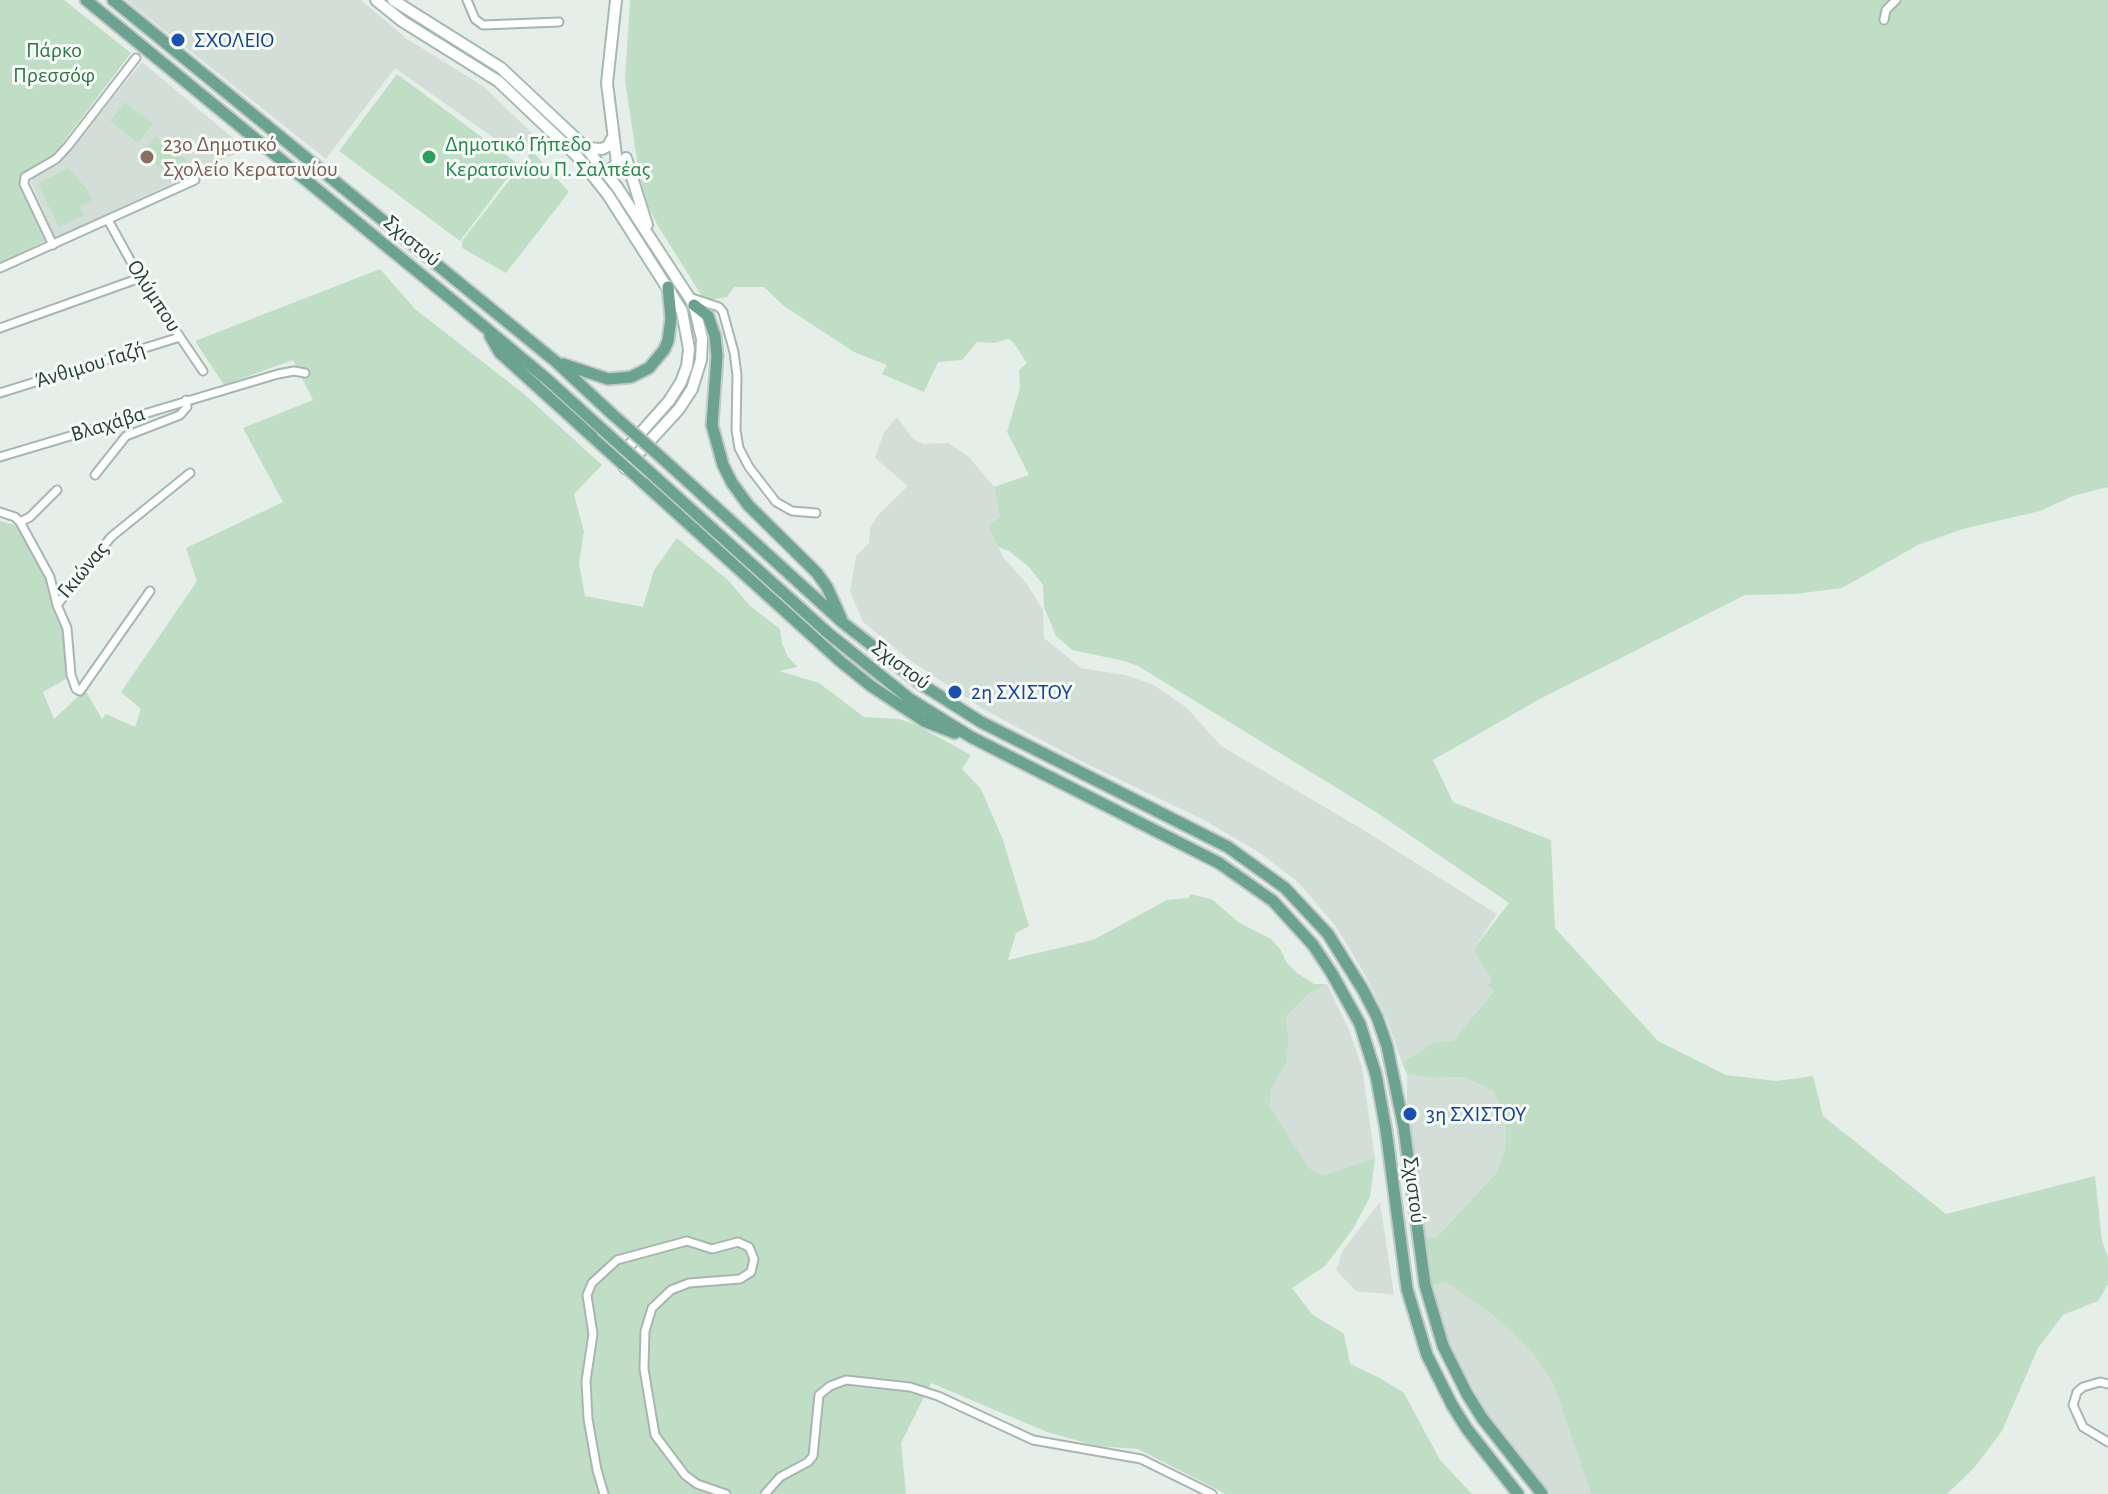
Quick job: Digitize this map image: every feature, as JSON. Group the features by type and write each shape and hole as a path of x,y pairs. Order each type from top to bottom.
{"main road":[{"name":"Σχιστού","path":"86,0 548,380 850,653 910,699 971,737 1219,863 1273,901 1313,945 1354,1012 1373,1064 1386,1130 1407,1289 1427,1355 1467,1429 1518,1494"},
{"name":"Σχιστού","path":"113,0 555,361 842,622 921,684 981,722 1228,847 1285,888 1328,934 1363,990 1387,1046 1399,1096 1425,1285 1443,1346 1482,1418 1542,1494"},
{"path":"376,0 402,21 498,81 577,156 608,195 682,311 689,339 687,366 681,382 621,464"},
{"path":"393,0 501,68 586,148 607,173 692,301 708,316 715,336 717,356 712,425 715,442 728,474 748,505 817,573 827,587 842,622"},
{"path":"607,173 617,163 607,83 616,0"},
{"path":"612,123 652,242"},
{"path":"586,148 602,149 613,137"},
{"path":"617,187 626,178 626,158"},
{"path":"555,361 608,379 631,377 649,368 668,341 671,318 668,287"},
{"path":"621,464 679,409 696,379 702,339 692,301"},
{"path":"488,330 500,353 721,551 815,640 871,686 924,721 971,737"}],"street":[{"path":"467,0 475,19 483,25 559,22"},
{"path":"1884,20 1886,10 1896,0"},
{"path":"53,245 24,184 25,177 56,159 136,58"},
{"path":"0,268 195,180"},
{"name":"Ολύμπου","path":"108,220 140,278 203,371"},
{"path":"0,328 140,278"},
{"path":"692,301 719,307 723,312 737,375 736,430 739,448 749,467 776,502 792,511 816,513"},
{"name":"Άνθιμου Γαζή","path":"0,393 180,337"},
{"name":"Βλαχάβα","path":"0,457 286,372 305,373"},
{"path":"95,475 126,436 180,415 187,407 186,400"},
{"name":"Γκιώνας","path":"57,605 111,537 190,473"},
{"path":"0,512 20,522 30,517 57,490"},
{"name":"Γκιώνας","path":"20,522 50,577 57,605"},
{"path":"57,605 67,628 71,675 76,689 80,691 150,591"},
{"path":"604,1494 588,1419 586,1381 593,1334 587,1295 592,1283 617,1260 687,1241 712,1249 738,1242 749,1247 754,1259 751,1272 740,1279 678,1285 657,1301 646,1322 644,1369 655,1435 685,1475 697,1484 726,1494"},
{"path":"765,1494 780,1477 813,1456 819,1395 830,1386 846,1380 910,1387 938,1396 1033,1440 1141,1459 1212,1494"},
{"path":"2108,1384 2100,1382 2083,1387 2077,1392 2073,1405 2083,1427 2108,1442"}],"shaded area":[{"path":"126,0 361,0 407,39 483,86 536,137 519,156 395,68 326,159"},
{"name":"23o Δημοτικό Σχολείο Κερατσινίου","path":"142,62 246,149 55,238 31,183 33,176 59,164"},
{"path":"897,417 913,439 923,444 948,443 969,457 994,487 1000,517 988,526 1003,557 1027,584 1043,610 1044,638 1081,668 1125,675 1152,684 1186,707 1221,746 1362,829 1497,914 1473,950 1489,975 1494,991 1453,1041 1434,1042 1402,1063 1387,1019 1365,975 1335,925 1299,883 1260,853 1204,820 1083,762 985,710 911,661 863,622 850,591 856,556 869,543 870,528 878,515 908,486 875,458 884,432"},
{"path":"1327,984 1362,1067 1375,1158 1324,1175 1309,1168 1270,1107 1271,1089 1287,1062 1289,1038 1286,1017 1307,995"},
{"path":"1407,1074 1434,1078 1464,1077 1493,1091 1506,1119 1505,1149 1496,1173 1436,1238 1426,1238 1407,1106"},
{"path":"1380,1202 1394,1295 1356,1291 1336,1270 1343,1250"},
{"path":"1446,1281 1494,1316 1532,1352 1553,1383 1591,1494 1551,1494 1486,1411 1442,1328 1432,1286"}],"green space":[{"name":"Πάρκο Πρεσσόφ","path":"0,0 64,0 131,53 55,153 19,180 45,241 0,262"},
{"path":"630,0 2108,0 2108,487 2073,496 2040,511 1963,529 1918,545 1842,588 1795,594 1745,595 1538,700 1433,760 1453,802 1551,840 1555,928 1658,1041 1726,1075 1776,1081 1813,1076 1823,1116 1946,1214 2095,1176 2102,1241 2108,1257 2108,1284 2098,1301 2063,1315 2038,1348 2002,1431 1974,1468 1947,1494 1591,1494 1553,1383 1532,1352 1494,1316 1446,1282 1432,1286 1426,1238 1436,1238 1496,1173 1505,1149 1506,1119 1493,1091 1464,1077 1434,1078 1407,1074 1402,1063 1434,1042 1453,1041 1494,991 1488,985 1491,980 1489,975 1473,950 1509,903 1376,812 1138,666 1072,650 1056,636 1044,607 1043,585 1029,567 1009,551 998,547 988,526 1000,517 994,487 1029,475 1007,432 1020,388 1019,370 1027,363 1013,342 1008,339 994,343 977,342 962,360 938,362 924,392 882,374 887,365 854,352 784,306 764,287 734,287 727,297 705,301 658,226 639,174 625,80"},
{"name":"Δημοτικό Γήπεδο Κερατσινίου Π. Σαλπέας","path":"397,74 518,164 460,241 339,151"},
{"path":"125,102 153,124 138,143 110,121"},
{"path":"156,136 187,160 173,178 142,153"},
{"path":"532,151 569,192 506,273 462,248 462,241"},
{"path":"68,168 87,189 92,202 80,206 84,215 59,227 38,184"},
{"path":"380,269 415,309 524,394 602,465 574,494 584,532 579,563 585,596 643,607 654,570 677,538 728,580 750,606 780,629 788,657 798,667 779,671 819,683 864,717 899,719 914,724 971,755 962,769 981,789 1003,840 1029,926 1016,933 1008,960 1093,940 1167,900 1188,898 1191,894 1213,900 1238,922 1271,939 1297,973 1314,984 1327,984 1307,995 1286,1017 1289,1038 1287,1062 1271,1089 1270,1107 1309,1168 1324,1175 1375,1158 1370,1197 1353,1229 1325,1266 1292,1288 1312,1314 1344,1334 1350,1364 1404,1393 1440,1460 1472,1494 1226,1494 1138,1449 1097,1446 1047,1432 931,1383 901,1443 906,1494 0,1494 0,521 18,526 26,537 41,566 65,635 66,679 43,692 54,719 85,690 102,719 106,714 135,727 141,709 121,692 197,581 186,548 283,502 243,428 313,400 293,360 224,385 195,341"}],"place":[{"name":"ΣΧΟΛΕΙΟ","path":"178,40"},
{"name":"23o Δημοτικό Σχολείο Κερατσινίου","path":"147,157"},
{"name":"Δημοτικό Γήπεδο Κερατσινίου Π. Σαλπέας","path":"429,157"},
{"name":"2η ΣΧΙΣΤΟΥ","path":"955,692"},
{"name":"3η ΣΧΙΣΤΟΥ","path":"1410,1114"}]}
